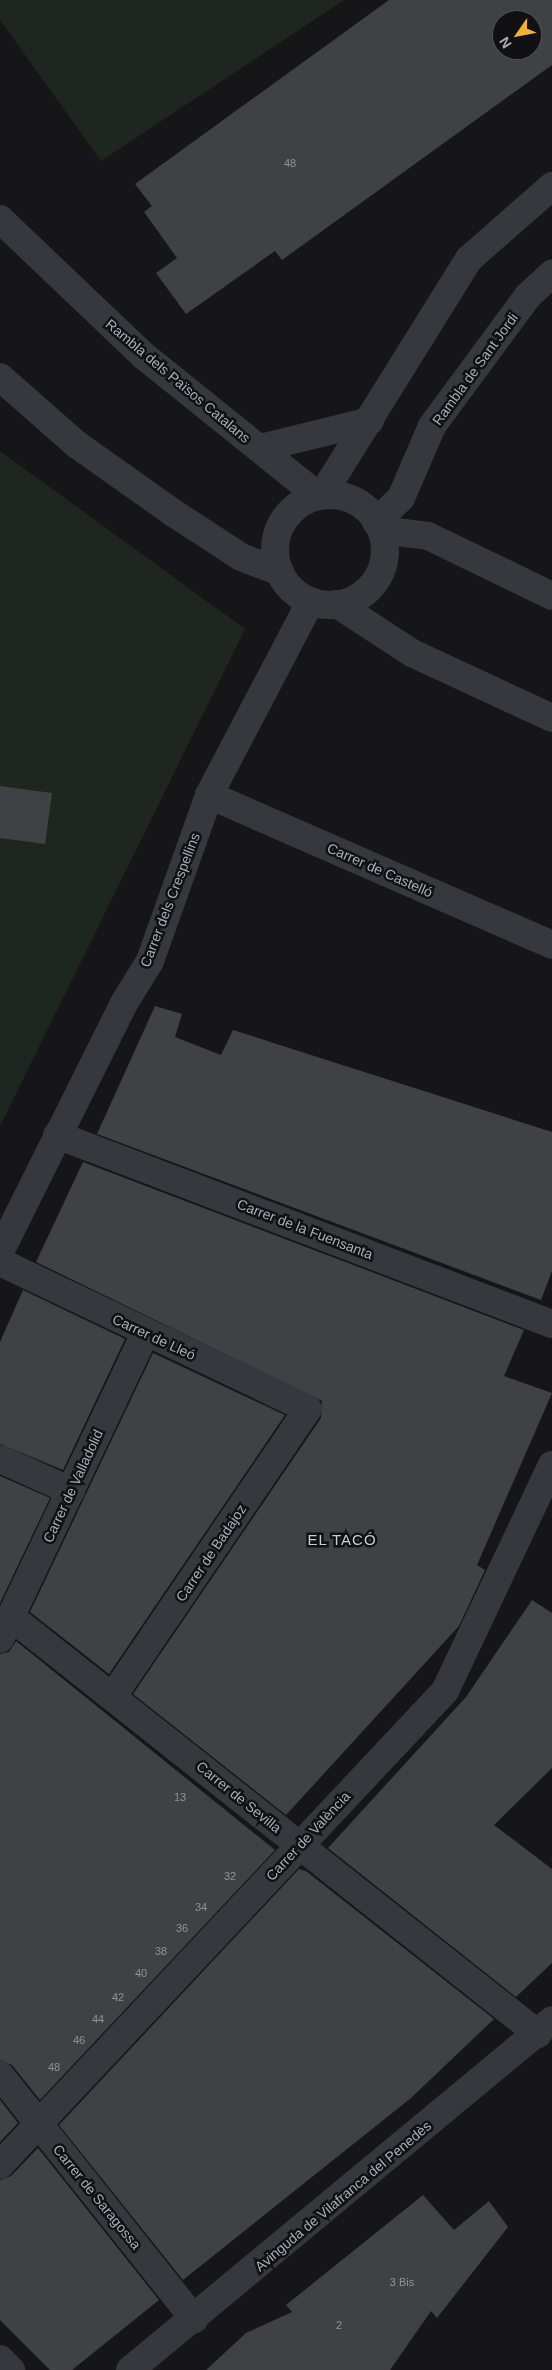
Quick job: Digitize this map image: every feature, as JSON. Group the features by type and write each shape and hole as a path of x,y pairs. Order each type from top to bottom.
{"street":[{"path":"552,186 469,259 370,421 320,495 295,507 282,522 275,542 280,572 295,593 324,603 412,653 552,718"},
{"name":"Rambla dels Països Catalans","path":"0,219 144,356 320,495"},
{"name":"Rambla de Sant Jordi","path":"379,526 401,498 432,426 528,296 552,274"},
{"path":"0,376 76,444 164,507 241,557 280,572"},
{"path":"260,448 370,421"},
{"path":"320,495 354,500 379,526 384,552 377,578 360,596 324,603"},
{"path":"379,526 428,536 552,596"},
{"name":"Carrer dels Crespellins","path":"0,1252 57,1135 150,961 209,795 324,603"},
{"name":"Carrer de Castelló","path":"209,795 552,945"},
{"name":"Carrer de la Fuensanta","path":"57,1135 552,1324"},
{"name":"Carrer de Lleó","path":"0,1262 145,1334 308,1409"},
{"name":"Carrer de Valladolid","path":"5,1628 145,1334"},
{"name":"Carrer de Badajoz","path":"113,1696 308,1409"},
{"path":"0,1459 70,1491"},
{"name":"Carrer de València","path":"0,2165 39,2126 299,1845 445,1691 552,1465"},
{"name":"Carrer de Sevilla","path":"5,1628 113,1696 299,1845 545,2027"},
{"name":"Avinguda de Vilafranca del Penedès","path":"130,2370 545,2027"},
{"name":"Carrer de Saragossa","path":"0,2075 194,2319"},
{"path":"0,2359 11,2370"}],"shaded area":[{"path":"0,0 344,0 101,161 0,20"},
{"path":"0,451 245,629 0,1126"}],"building":[{"path":"389,0 552,0 552,65 282,260 275,251 186,314 156,273 177,258 144,212 152,206 135,184"},
{"path":"0,786 52,793 45,844 0,838"},
{"path":"155,1006 182,1014 175,1037 221,1055 233,1030 552,1132 552,1271 541,1300 97,1134"},
{"path":"83,1162 524,1330 504,1376 552,1393 477,1565 485,1570 459,1626 286,1815 133,1694 321,1418 322,1401 36,1262"},
{"path":"23,1290 125,1339 63,1470 0,1444 0,1342"},
{"path":"153,1353 285,1415 109,1674 30,1612"},
{"path":"0,1476 50,1498 0,1603"},
{"path":"532,1600 552,1613 552,1768 494,1825 552,1869 552,1963 516,1997 328,1848 466,1697"},
{"path":"16,1641 275,1850 40,2100 12,2065 0,2060 0,1654 9,1652"},
{"path":"299,1869 306,1871 494,2019 411,2098 183,2280 59,2125"},
{"path":"0,2100 18,2123 0,2142"},
{"path":"38,2148 159,2300 72,2370 50,2370 0,2320 0,2180 11,2176"},
{"path":"423,2195 454,2230 489,2201 508,2227 437,2318 431,2311 390,2370 206,2370 246,2333 292,2312 286,2305"}],"district":[{"name":"EL TACÓ","path":"342,1540"}]}
